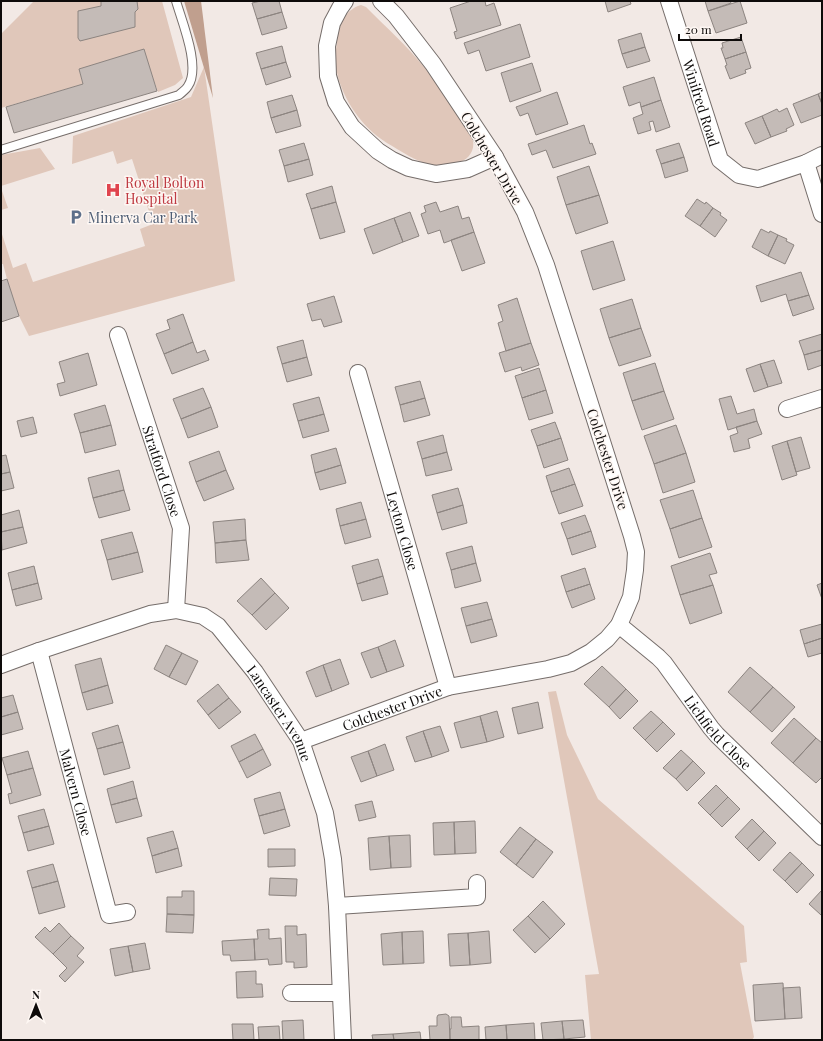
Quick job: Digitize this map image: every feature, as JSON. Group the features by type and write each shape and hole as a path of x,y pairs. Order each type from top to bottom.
{"street":[{"path":"345,1 332,23 327,46 328,76 336,102 352,127 392,160 409,168 436,174 468,169 495,157"},
{"name":"Colchester Drive","path":"300,741 448,688 548,669 570,663 591,652 607,639 619,625 630,597 635,570 636,552 632,536 546,265 525,212 495,157 433,64 396,16 380,1"},
{"name":"Winifred Road","path":"669,1 720,160 739,175 758,179 806,163"},
{"path":"822,156 806,163 822,214"},
{"name":"Stratford Close","path":"118,335 181,528 176,610"},
{"name":"Leyton Close","path":"358,373 448,688"},
{"path":"787,409 822,398"},
{"name":"Lancaster Avenue","path":"1,665 150,614 176,610 204,616 218,626 256,672 300,741 325,813 333,859 337,906 343,1040"},
{"name":"Lichfield Close","path":"619,625 658,656 717,735 822,837"},
{"name":"Malvern Close","path":"39,651 109,915 127,912"},
{"path":"337,906 477,897 477,883"},
{"path":"292,993 340,993"}],"lane":[{"path":"1,150 179,95 188,86 193,72 192,55 176,1"}],"shaded area":[{"path":"34,1 162,1 183,78 175,85 158,92 143,51 79,69 83,84 1,108 1,34"},
{"path":"184,1 201,1 213,98"},
{"path":"361,5 366,7 425,68 469,133 473,141 473,149 470,155 461,162 448,165 432,165 419,161 405,154 379,138 369,129 349,103 337,72 335,56 339,31 343,20 350,11"},
{"path":"204,67 235,281 29,336 19,316 3,264 1,264 1,231 13,268 26,263 33,282 145,246 140,229 153,224 132,159 117,164 113,151 72,164 73,136 191,97"},
{"path":"40,148 55,169 1,186 1,155"},
{"path":"1,188 8,208 1,210"},
{"path":"556,691 567,735 598,799 744,926 747,962 740,963 754,1037 752,1040 591,1040 585,975 599,974 548,692"}],"building":[{"path":"101,1 137,1 138,9 135,12 135,27 80,41 78,38 78,11 101,6"},
{"path":"261,1 279,1 282,12 257,19 252,3"},
{"path":"471,1 485,1 486,6 494,3 501,25 456,39 454,32 457,31 450,8"},
{"path":"605,1 630,1 631,4 608,12"},
{"path":"705,1 730,1 731,3 708,11"},
{"path":"740,1 747,23 716,33 708,11"},
{"path":"282,12 287,28 262,35 257,19"},
{"path":"520,24 530,57 486,71 479,50 468,54 464,43"},
{"path":"641,33 645,47 622,54 618,40"},
{"path":"741,37 746,52 725,59 721,48 723,48 722,43"},
{"path":"282,46 286,62 261,69 256,53"},
{"path":"645,47 650,61 627,68 622,54"},
{"path":"144,49 157,91 14,133 6,107 83,84 79,69"},
{"path":"746,52 751,68 745,70 746,73 730,79 725,66 727,65 725,59"},
{"path":"286,62 291,77 266,85 261,69"},
{"path":"532,63 541,91 510,102 501,73"},
{"path":"654,77 661,100 641,107 640,102 629,106 623,87"},
{"path":"557,92 568,124 536,135 528,113 520,116 516,107"},
{"path":"822,92 822,104 818,94"},
{"path":"818,94 822,104 822,115 801,123 793,104"},
{"path":"292,95 297,110 271,118 267,102"},
{"path":"661,100 670,127 656,132 653,121 649,122 651,130 638,134 633,118 643,114 641,107"},
{"path":"787,108 794,125 786,129 787,131 771,137 762,116 777,109 779,112"},
{"path":"297,110 301,126 276,133 271,118"},
{"path":"762,116 771,137 755,144 745,123"},
{"path":"584,125 590,144 592,143 596,154 553,168 546,150 532,155 528,144"},
{"path":"304,143 309,159 284,166 279,150"},
{"path":"679,143 684,157 661,164 656,150"},
{"path":"684,157 688,171 665,178 661,164"},
{"path":"309,159 313,175 288,182 284,166"},
{"path":"589,166 599,195 566,205 557,177"},
{"path":"332,186 336,202 311,209 306,194"},
{"path":"599,195 608,223 576,234 566,205"},
{"path":"697,199 705,204 706,202 713,208 700,226 685,216"},
{"path":"336,202 345,232 320,239 311,209"},
{"path":"436,202 440,212 458,206 462,219 469,217 474,232 444,243 440,230 428,234 421,214 426,212 424,206"},
{"path":"713,208 721,213 720,215 727,220 715,237 700,226"},
{"path":"410,212 419,236 403,242 394,218"},
{"path":"394,218 403,242 373,254 364,229"},
{"path":"761,229 778,235 768,256 752,247"},
{"path":"474,232 485,263 462,271 451,240"},
{"path":"778,235 787,239 786,241 794,245 785,264 768,256"},
{"path":"613,241 625,280 593,290 581,251"},
{"path":"801,272 809,295 788,301 786,294 761,302 756,286"},
{"path":"7,279 19,316 1,322 1,281"},
{"path":"809,295 814,309 793,316 788,301"},
{"path":"334,296 342,322 324,327 321,319 312,321 307,304"},
{"path":"517,298 531,343 506,351 498,323 503,321 498,305"},
{"path":"632,299 641,328 609,338 600,309"},
{"path":"183,314 193,342 164,354 156,334 170,329 167,320"},
{"path":"641,328 651,356 619,366 609,338"},
{"path":"822,334 822,350 804,355 799,341"},
{"path":"303,340 307,357 282,364 277,347"},
{"path":"193,342 197,353 205,350 209,360 172,374 164,354"},
{"path":"531,343 539,365 522,371 521,367 505,372 499,353"},
{"path":"822,350 822,365 808,370 804,355"},
{"path":"88,353 97,385 60,396 57,384 65,382 59,362"},
{"path":"307,357 312,375 287,382 282,364"},
{"path":"774,360 782,383 768,387 760,364"},
{"path":"655,363 664,391 632,401 623,373"},
{"path":"760,364 768,387 754,392 746,369"},
{"path":"539,368 546,390 522,398 515,376"},
{"path":"420,381 425,398 400,405 395,387"},
{"path":"203,388 211,407 181,419 173,399"},
{"path":"546,390 553,413 529,420 522,398"},
{"path":"664,391 674,419 642,430 632,401"},
{"path":"731,396 737,414 754,409 757,421 728,430 719,399"},
{"path":"319,397 324,414 298,421 293,404"},
{"path":"425,398 430,415 404,422 400,405"},
{"path":"105,405 111,425 80,433 74,414"},
{"path":"211,407 218,427 188,438 181,419"},
{"path":"324,414 329,431 303,438 298,421"},
{"path":"33,417 37,433 21,437 17,421"},
{"path":"757,421 762,434 748,439 750,448 734,452 730,436 738,433 736,427"},
{"path":"555,422 561,438 537,446 531,430"},
{"path":"111,425 116,445 85,453 80,433"},
{"path":"676,425 686,453 654,464 644,436"},
{"path":"443,435 447,452 422,459 417,442"},
{"path":"801,437 810,468 796,472 787,441"},
{"path":"561,438 568,460 544,468 537,446"},
{"path":"787,441 797,475 782,480 772,446"},
{"path":"336,448 341,465 315,473 311,455"},
{"path":"219,451 226,470 196,482 189,462"},
{"path":"447,452 452,470 426,476 422,459"},
{"path":"686,453 695,482 663,493 654,464"},
{"path":"6,455 10,472 1,474 1,456"},
{"path":"341,465 346,483 320,490 315,473"},
{"path":"569,468 575,484 551,492 546,476"},
{"path":"119,470 124,490 93,498 88,478"},
{"path":"226,470 234,489 204,501 196,482"},
{"path":"10,472 14,488 1,491 1,474"},
{"path":"575,484 583,506 559,514 551,492"},
{"path":"458,488 463,505 437,513 432,495"},
{"path":"124,490 130,510 99,518 93,498"},
{"path":"693,490 702,518 670,529 660,500"},
{"path":"361,502 366,519 340,526 336,509"},
{"path":"463,505 467,523 442,530 437,513"},
{"path":"19,510 23,527 1,532 1,515"},
{"path":"585,515 591,531 567,539 561,523"},
{"path":"702,518 712,547 679,558 670,529"},
{"path":"245,519 246,540 215,543 213,522"},
{"path":"366,519 371,537 345,544 340,526"},
{"path":"23,527 27,543 2,550 1,532"},
{"path":"591,531 596,547 572,555 567,539"},
{"path":"132,532 138,552 107,560 101,540"},
{"path":"246,540 249,560 216,563 215,543"},
{"path":"472,546 476,563 451,570 446,553"},
{"path":"138,552 143,572 112,580 107,560"},
{"path":"710,553 717,573 709,575 713,585 680,595 671,566"},
{"path":"378,559 383,576 357,584 352,566"},
{"path":"476,563 481,581 455,588 451,570"},
{"path":"34,566 38,583 12,590 8,573"},
{"path":"585,568 590,584 566,592 561,576"},
{"path":"383,576 388,594 362,601 357,584"},
{"path":"261,578 275,593 252,615 237,601"},
{"path":"38,583 42,599 16,606 12,590"},
{"path":"822,583 822,599 817,585"},
{"path":"590,584 595,599 572,608 566,592"},
{"path":"713,585 722,613 690,624 680,595"},
{"path":"275,593 289,608 266,630 252,615"},
{"path":"487,602 492,619 466,626 461,608"},
{"path":"492,619 497,636 471,643 466,626"},
{"path":"822,624 822,638 804,644 800,630"},
{"path":"822,638 822,653 808,657 804,644"},
{"path":"395,640 404,666 387,672 378,647"},
{"path":"166,645 182,653 169,677 154,669"},
{"path":"378,647 387,672 371,678 361,653"},
{"path":"182,653 198,661 186,685 169,677"},
{"path":"101,658 108,685 82,693 75,665"},
{"path":"340,659 349,684 332,691 323,665"},
{"path":"323,665 332,691 316,697 306,672"},
{"path":"602,666 626,689 609,707 584,684"},
{"path":"750,667 773,687 750,712 728,692"},
{"path":"218,684 229,698 208,715 197,701"},
{"path":"108,685 113,703 87,710 82,693"},
{"path":"773,687 795,707 772,732 750,712"},
{"path":"626,689 638,701 620,719 609,707"},
{"path":"13,695 18,712 1,717 1,698"},
{"path":"229,698 241,712 219,729 208,715"},
{"path":"538,702 543,728 518,734 512,708"},
{"path":"497,711 504,737 487,742 480,716"},
{"path":"651,711 663,722 645,740 633,728"},
{"path":"18,712 23,729 1,735 1,717"},
{"path":"480,716 487,742 461,748 454,723"},
{"path":"794,718 816,738 793,763 771,743"},
{"path":"663,722 675,734 657,752 645,740"},
{"path":"118,725 123,742 97,749 92,733"},
{"path":"440,726 449,751 432,757 423,731"},
{"path":"423,731 432,757 415,762 406,737"},
{"path":"255,734 263,749 239,762 231,746"},
{"path":"816,738 822,743 822,777 816,783 793,763"},
{"path":"123,742 130,768 104,775 97,749"},
{"path":"385,744 394,770 377,776 368,751"},
{"path":"263,749 271,765 247,778 239,762"},
{"path":"681,750 693,761 676,779 663,768"},
{"path":"28,751 33,768 7,775 2,758"},
{"path":"368,751 377,776 361,782 351,757"},
{"path":"693,761 705,773 687,791 676,779"},
{"path":"33,768 41,795 10,804 8,794 12,793 7,775"},
{"path":"133,781 137,798 111,805 107,789"},
{"path":"716,785 728,797 710,815 698,803"},
{"path":"280,792 285,809 259,816 254,799"},
{"path":"728,797 740,809 722,827 710,815"},
{"path":"137,798 142,816 116,823 111,805"},
{"path":"372,801 376,817 359,821 355,805"},
{"path":"44,809 49,826 23,833 18,816"},
{"path":"285,809 290,826 264,834 259,816"},
{"path":"752,819 764,831 747,849 735,837"},
{"path":"475,821 476,853 455,854 454,822"},
{"path":"454,822 455,854 434,855 433,823"},
{"path":"49,826 54,844 28,851 23,833"},
{"path":"520,827 536,839 516,865 500,852"},
{"path":"173,831 178,848 152,856 147,838"},
{"path":"764,831 776,843 759,861 747,849"},
{"path":"410,835 411,867 391,868 389,836"},
{"path":"389,836 391,868 370,870 368,838"},
{"path":"536,839 553,852 533,878 516,865"},
{"path":"178,848 182,866 156,873 152,856"},
{"path":"268,849 295,849 295,866 268,867"},
{"path":"790,852 802,863 785,881 773,870"},
{"path":"802,863 814,875 797,893 785,881"},
{"path":"53,864 58,881 32,888 27,871"},
{"path":"270,878 297,879 296,896 269,895"},
{"path":"58,881 65,907 39,914 32,888"},
{"path":"822,890 822,914 821,915 809,904"},
{"path":"182,891 194,891 194,915 167,914 167,897 182,897"},
{"path":"543,901 565,924 550,939 528,916"},
{"path":"167,914 194,915 193,933 166,932"},
{"path":"528,916 550,939 535,953 513,930"},
{"path":"59,923 71,936 53,954 35,937 45,927 50,932"},
{"path":"285,926 297,926 297,935 306,934 307,967 294,968 294,962 286,962"},
{"path":"269,929 269,939 281,938 282,964 269,965 268,959 255,960 254,939 258,939 257,930"},
{"path":"423,931 424,963 403,964 402,932"},
{"path":"489,931 491,963 470,965 468,933"},
{"path":"402,932 403,964 383,965 381,934"},
{"path":"468,933 470,965 450,966 448,934"},
{"path":"71,936 84,948 77,956 84,962 65,982 59,976 67,968 53,954"},
{"path":"254,939 255,960 231,961 230,955 223,955 222,941"},
{"path":"145,943 150,969 133,972 128,946"},
{"path":"128,946 133,972 115,976 110,949"},
{"path":"256,971 256,984 262,984 263,997 237,998 236,972"},
{"path":"783,983 785,1019 755,1021 753,985"},
{"path":"800,987 802,1018 785,1019 783,988"},
{"path":"446,1014 449,1016 450,1040 430,1040 429,1026 437,1026 438,1015"},
{"path":"451,1017 461,1017 462,1027 479,1026 479,1040 450,1040"},
{"path":"303,1020 304,1040 283,1040 282,1021"},
{"path":"583,1020 585,1037 564,1039 562,1021"},
{"path":"562,1021 564,1039 543,1040 541,1023"},
{"path":"534,1023 535,1040 507,1040 506,1025"},
{"path":"232,1024 253,1024 254,1040 233,1040"},
{"path":"506,1025 507,1040 486,1040 485,1027"},
{"path":"279,1026 280,1040 259,1040 258,1027"},
{"path":"420,1032 421,1040 394,1040 393,1034"},
{"path":"393,1034 394,1040 373,1040 372,1035"}],"place":[{"name":"Royal Bolton Hospital","path":"113,190"},
{"name":"Minerva Car Park","path":"76,217"}]}
